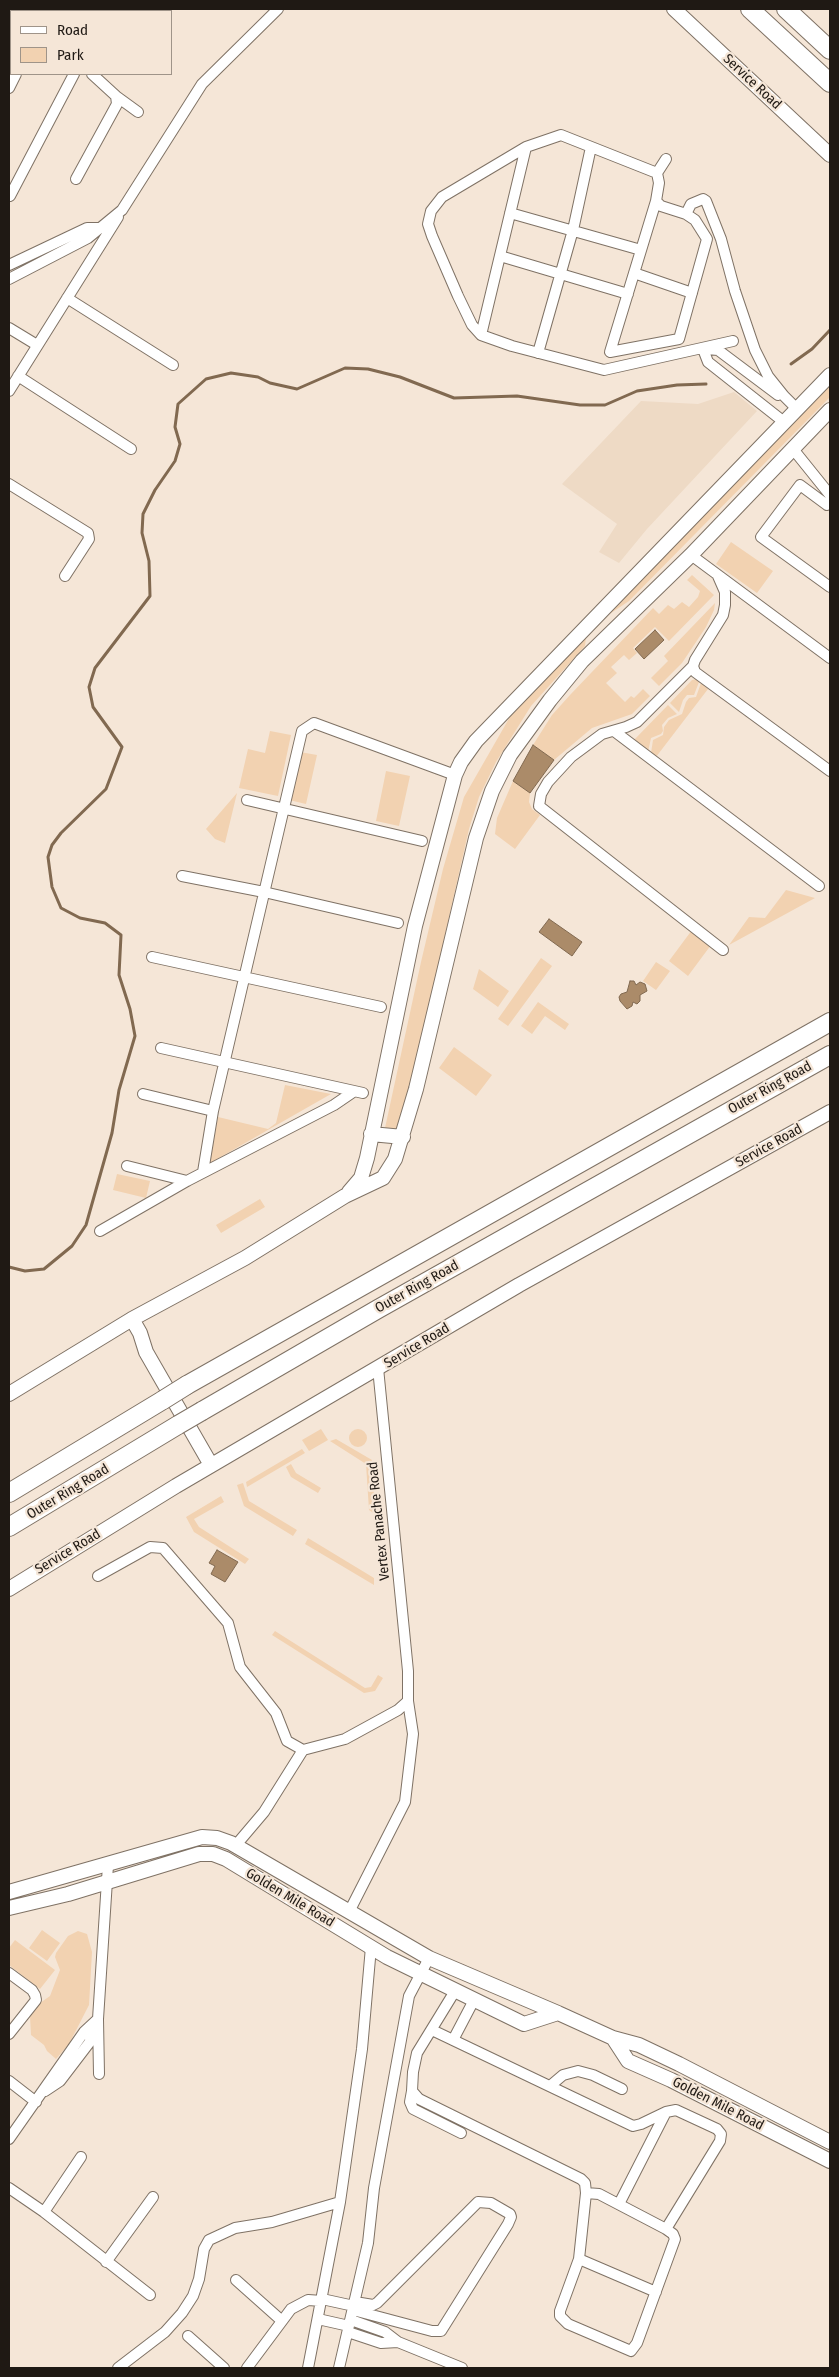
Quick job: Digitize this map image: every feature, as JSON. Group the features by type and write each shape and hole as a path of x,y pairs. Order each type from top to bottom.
{"highway":[{"path":"750,9 830,83"},
{"path":"786,9 830,50"},
{"name":"Outer Ring Road","path":"9,1493 163,1400 409,1258 830,1022"},
{"name":"Outer Ring Road","path":"9,1527 178,1425 378,1309 830,1055"}],"main road":[{"name":"Service Road","path":"674,9 830,155"},
{"path":"346,1196 361,1178 415,926 455,775 476,741 830,375"},
{"path":"9,1394 132,1319 245,1258 346,1196 383,1178 395,1159 402,1138 476,838 492,791 510,755 550,700 582,662 691,555 830,410"},
{"path":"593,620 608,636"},
{"name":"Service Road","path":"9,1589 211,1465 518,1285 830,1112"},
{"path":"371,1134 402,1138"},
{"path":"132,1319 140,1333 146,1352 211,1465"},
{"name":"Golden Mile Road","path":"9,1892 202,1838 217,1838 236,1845 429,1958 613,2038 639,2045 830,2142"},
{"name":"Golden Mile Road","path":"9,1908 107,1882 199,1854 212,1854 226,1859 371,1947 420,1974 524,2024 558,2013"},
{"name":"Golden Mile Road","path":"613,2038 628,2061 671,2080 830,2161"}],"street":[{"path":"9,390 202,84 278,9"},
{"path":"9,88 16,75"},
{"path":"10,196 73,75"},
{"path":"93,75 116,96 138,112"},
{"path":"76,179 117,104 116,96"},
{"path":"657,173 561,134 526,147 442,197 431,211 428,224 472,325 481,335 604,370 733,341"},
{"path":"481,335 526,147"},
{"path":"538,352 573,230 591,147"},
{"path":"604,370 656,201 659,183 657,173 666,159"},
{"path":"686,214 691,204 703,199 706,201 721,239 735,291 755,350 768,376 796,410"},
{"path":"610,352 679,339 707,239 695,220 686,214 661,206 656,201"},
{"path":"9,279 88,238 122,210"},
{"path":"510,213 641,250"},
{"path":"9,266 87,228 100,228"},
{"path":"500,256 628,294"},
{"path":"634,273 692,293"},
{"path":"67,298 173,365"},
{"path":"9,328 38,345"},
{"path":"703,349 718,350 796,410"},
{"path":"703,349 708,362 714,368 784,422"},
{"path":"714,368 724,355"},
{"path":"18,376 131,449"},
{"path":"793,449 830,495"},
{"path":"9,484 88,533 89,539 65,576"},
{"path":"830,500 827,505 800,485 761,537 830,588"},
{"path":"691,555 830,658"},
{"path":"718,576 725,592 723,615 693,666 637,722 602,734 588,742 565,763 541,794 539,806 723,950"},
{"path":"693,666 701,678 830,771"},
{"path":"203,1172 213,1111 224,1061 302,731 314,724 455,775"},
{"path":"614,731 819,886"},
{"path":"248,800 422,842"},
{"path":"182,876 264,892 398,923"},
{"path":"152,957 381,1007"},
{"path":"100,1231 203,1172 358,1092 161,1048"},
{"path":"143,1094 213,1111"},
{"path":"127,1166 187,1181"},
{"name":"Vertex Panache Road","path":"350,1912 405,1802 413,1734 408,1701 408,1671 378,1368"},
{"path":"98,1576 150,1547 163,1548 228,1623 240,1668 276,1713 287,1741 302,1750"},
{"path":"236,1845 264,1812 302,1750 345,1739 398,1710 408,1701"},
{"path":"99,2074 98,2019 108,1865"},
{"path":"308,2368 340,2202 362,2049 371,1947"},
{"path":"339,2368 368,2243 374,2188 409,1996 429,1958"},
{"path":"9,1973 32,1990 36,1995 36,2000 9,2034"},
{"path":"454,1991 417,2053 412,2072 410,2102 413,2110 461,2133"},
{"path":"453,2040 474,2000"},
{"path":"9,2139 44,2092 52,2076 84,2032 98,2019"},
{"path":"432,2030 633,2126 666,2112 676,2110 716,2129 721,2137 666,2229"},
{"path":"550,2086 563,2075 578,2071 593,2075 622,2089"},
{"path":"9,2081 36,2102"},
{"path":"412,2091 419,2099 571,2172 585,2183 586,2193 579,2259 560,2311 560,2316 568,2324 631,2351 637,2343 675,2239 673,2234 666,2229 619,2204 599,2194 586,2193"},
{"path":"619,2204 666,2112"},
{"path":"44,2212 81,2156"},
{"path":"9,2188 44,2212 150,2295"},
{"path":"106,2262 153,2197"},
{"path":"118,2368 165,2332 182,2313 193,2296 199,2279 204,2249 209,2240 235,2228 272,2222 340,2202"},
{"path":"318,2319 373,2315 432,2332 441,2331 510,2221 510,2214 491,2203 478,2202 375,2304 352,2316"},
{"path":"579,2259 656,2292"},
{"path":"236,2280 282,2320"},
{"path":"247,2368 291,2309 308,2300 322,2298 352,2316 381,2343 398,2342 462,2368"},
{"path":"373,2315 375,2304"},
{"path":"188,2336 224,2368"}],"shaded area":[{"path":"734,392 757,411 647,529 619,563 599,552 617,524 562,484 641,401 698,404"},
{"path":"655,630 664,640 644,659 635,649"},
{"path":"533,745 554,760 530,793 513,781"},
{"path":"549,919 582,942 572,956 539,932"},
{"path":"630,981 634,981 636,985 640,982 645,984 647,991 640,995 640,1001 637,1004 633,1002 632,1006 627,1009 619,997 627,992"},
{"path":"217,1550 238,1562 225,1582 211,1574 215,1566 209,1563"}],"green space":[{"path":"830,383 830,397 629,601 608,615 605,612"},
{"path":"731,542 773,571 757,593 716,564"},
{"path":"692,575 714,595 669,641 655,627 633,648 637,653 629,660 624,655 611,667 617,673 606,683 625,702 631,696 634,698 643,689 650,696 632,714 592,728 554,760 533,745 552,715 653,608 659,614 668,605 674,609 682,602 689,607 698,597 700,591 687,580"},
{"path":"715,603 714,610 706,627 682,663 659,686 651,678 668,661 664,656"},
{"path":"584,633 586,637 585,646 531,706 496,762 479,797 469,829 401,1129 390,1132 385,1128 421,962 443,869 464,797 511,715"},
{"path":"697,679 699,682 694,695 687,695 679,712 670,703 692,680"},
{"path":"701,683 708,689 656,757 651,753 653,740 663,735 664,727 669,720 682,714 689,698 696,697"},
{"path":"668,705 677,714 668,718 662,725 663,731 661,734 651,738 648,752 634,740"},
{"path":"270,731 291,735 278,796 239,788 248,749 265,753"},
{"path":"300,752 317,755 306,804 289,800"},
{"path":"386,771 410,776 399,826 376,821"},
{"path":"513,781 530,793 529,802 532,809 540,815 515,849 495,834 497,818"},
{"path":"237,793 225,843 215,839 206,829"},
{"path":"786,890 815,898 729,945 749,917 765,918"},
{"path":"692,930 711,945 688,976 669,961"},
{"path":"541,958 552,966 508,1026 498,1019"},
{"path":"656,962 670,971 656,990 643,981"},
{"path":"479,969 509,991 498,1007 473,989"},
{"path":"538,1002 569,1024 565,1030 545,1016 532,1034 521,1026"},
{"path":"454,1047 492,1075 476,1096 439,1068"},
{"path":"285,1085 331,1094 210,1163 218,1117 268,1129 276,1123"},
{"path":"117,1174 150,1181 146,1198 113,1190"},
{"path":"260,1199 265,1207 221,1233 216,1225"},
{"path":"321,1429 328,1440 309,1451 302,1440"},
{"path":"354,1429 362,1429 367,1434 365,1445 354,1447 349,1442 349,1434"},
{"path":"336,1439 372,1460 375,1514 369,1510 366,1464 330,1441"},
{"path":"302,1449 305,1453 247,1487 246,1482"},
{"path":"291,1464 296,1473 321,1488 318,1493 291,1477 286,1467"},
{"path":"243,1483 249,1501 297,1530 293,1536 244,1506 237,1485"},
{"path":"221,1496 224,1502 194,1519 199,1527 249,1559 245,1564 194,1532 186,1517"},
{"path":"308,1538 374,1578 374,1585 305,1544"},
{"path":"275,1631 365,1688 371,1687 378,1675 383,1678 375,1691 364,1693 272,1635"},
{"path":"42,1930 60,1943 47,1961 29,1948"},
{"path":"78,1931 87,1934 92,1952 89,2005 69,2044 56,2059 47,2051 44,2045 31,2035 30,2016 40,2003 50,1996 60,1970 55,1957 56,1953 68,1936"},
{"path":"15,1940 55,1970 40,1989 9,1965 9,1948"}],"waterway":[{"path":"791,364 812,349 830,330"},
{"path":"9,1267 25,1271 44,1269 72,1246 86,1225 112,1133 119,1090 135,1036 130,1009 119,975 121,935 105,923 80,918 61,908 52,887 48,857 52,845 61,833 106,789 122,747 93,707 89,687 95,668 150,596 149,561 142,533 143,514 155,490 175,461 180,444 175,427 178,404 206,379 231,373 258,377 270,383 297,389 345,368 368,369 400,377 454,398 517,396 580,405 605,405 637,391 677,385 706,384"}]}
